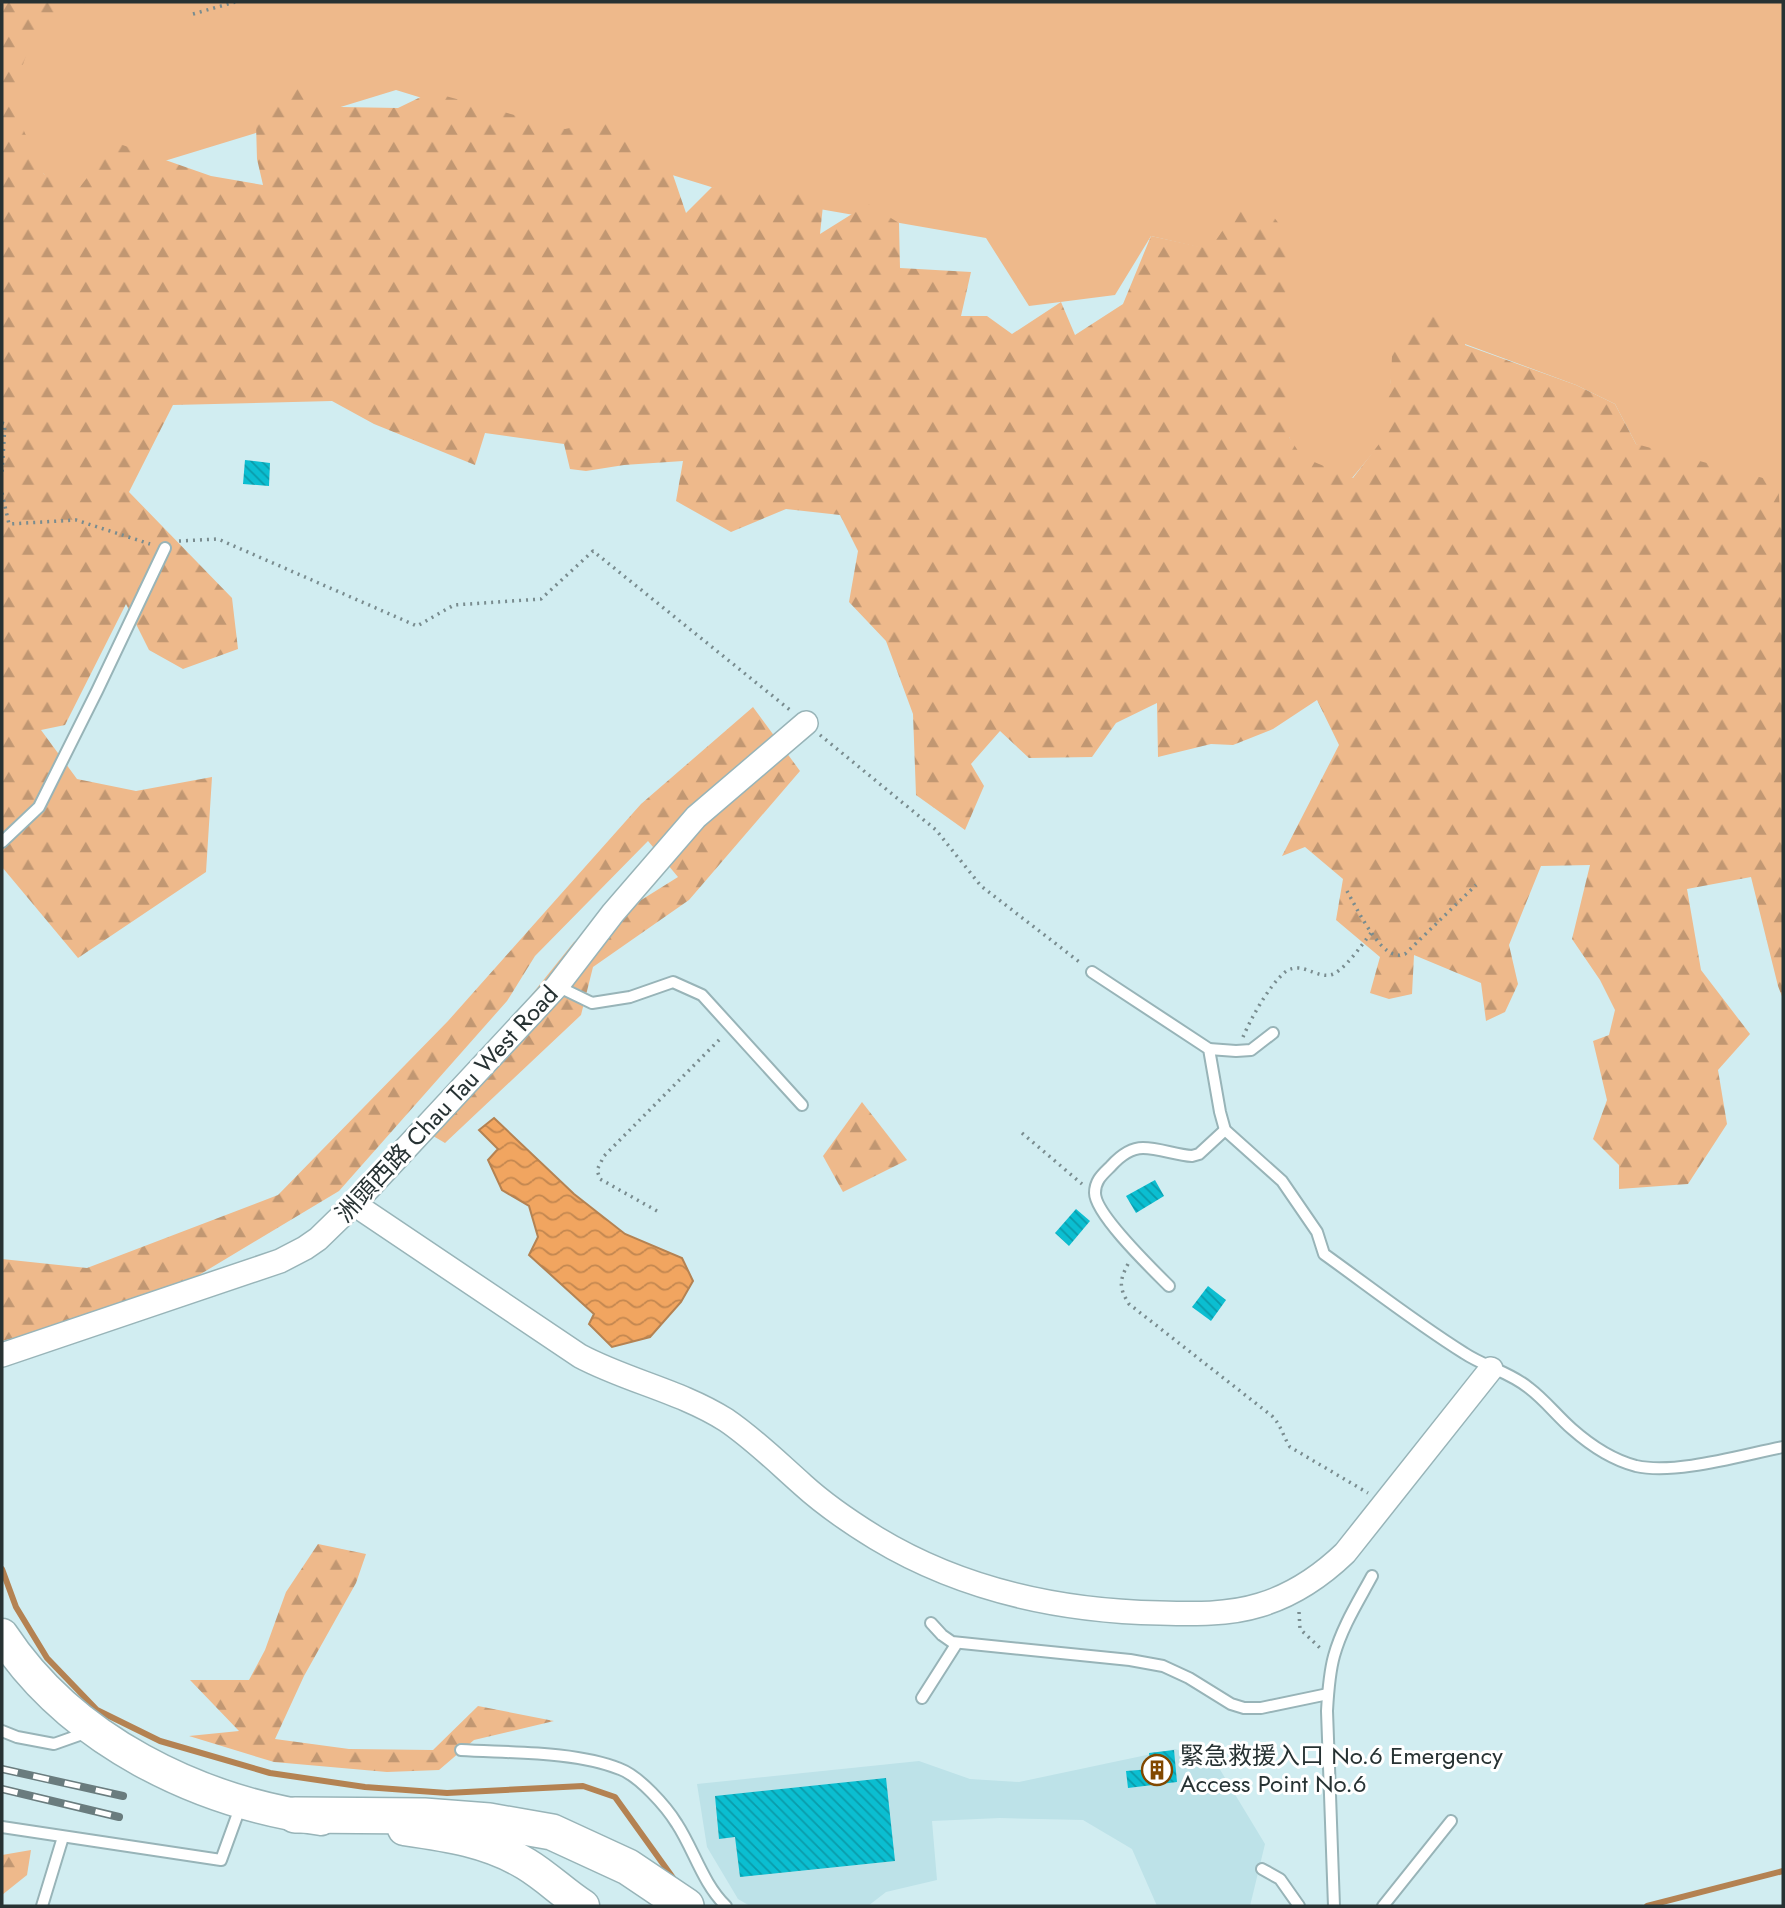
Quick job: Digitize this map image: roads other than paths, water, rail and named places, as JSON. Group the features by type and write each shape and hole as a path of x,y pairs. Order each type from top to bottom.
{"main road":[{"path":"295,1815 424,1816 489,1821 552,1832 628,1867 686,1906"}],"street":[{"name":"洲頭西路 Chau Tau West Road","path":"2,1355 280,1261 318,1239 354,1204 557,986 613,913 696,817 806,723"},
{"path":"354,1204 580,1356 621,1375 683,1398 724,1419 767,1451 815,1495 856,1525 904,1553 1004,1593 1082,1608 1143,1613 1231,1612 1261,1605 1299,1589 1345,1553 1491,1368"},
{"path":"2,1635 36,1679 94,1730 177,1778 242,1803 295,1815 442,1834 490,1847 523,1862 575,1902"}],"lane":[{"path":"2,842 38,807 97,691 164,548"},
{"path":"1092,972 1209,1049 1251,1050 1273,1033"},
{"path":"557,986 592,1003 630,996 673,982 702,995 802,1105"},
{"path":"1209,1049 1225,1130 1282,1181 1317,1232 1324,1254 1460,1351 1529,1387 1572,1429 1611,1457 1636,1466 1665,1469 1783,1447"},
{"path":"1168,1286 1134,1251 1099,1208 1095,1194 1098,1178 1121,1156 1133,1149 1144,1148 1192,1156 1199,1154 1225,1130"},
{"path":"1334,1906 1328,1693 1334,1657 1345,1625 1372,1576"},
{"path":"931,1623 952,1643 1130,1660 1163,1667 1189,1678 1231,1704 1244,1708 1261,1708 1328,1693"},
{"path":"922,1698 957,1643"},
{"path":"2,1731 17,1737 54,1744 94,1730"},
{"path":"461,1750 557,1756 622,1769 656,1797 669,1812 711,1888 726,1906"},
{"path":"2,1827 221,1860 242,1803"},
{"path":"1383,1906 1451,1821"},
{"path":"42,1906 63,1837"},
{"path":"1262,1869 1280,1878 1299,1906"}],"water":[{"path":"494,1118 574,1194 625,1234 682,1258 693,1281 681,1302 650,1337 612,1347 589,1324 594,1314 529,1255 538,1237 529,1206 502,1190 488,1160 498,1149 479,1130"}],"waterway":[{"path":"2,1569 16,1607 47,1658 97,1710 160,1741 270,1773 365,1787 447,1793 583,1786 615,1797 676,1882"},
{"path":"1647,1906 1783,1871"}],"railway":[{"path":"2,1769 123,1796"},
{"path":"2,1789 119,1817"}],"place":[{"name":"緊急救援入口 No.6 Emergency Access Point No.6","path":"1157,1770"}]}
